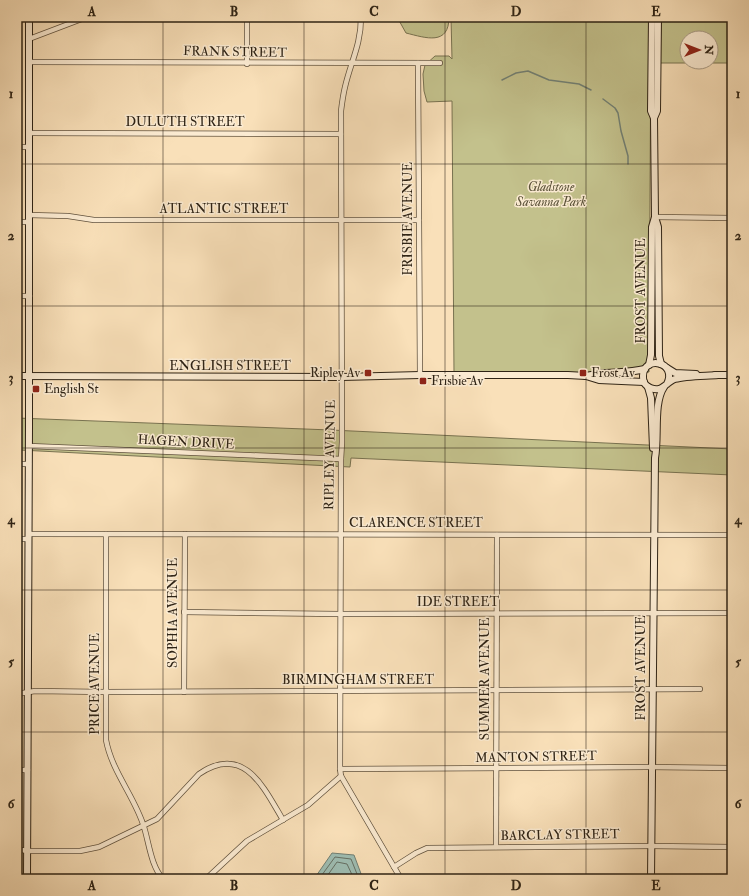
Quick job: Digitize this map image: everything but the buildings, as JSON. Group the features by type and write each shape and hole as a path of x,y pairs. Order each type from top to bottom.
{"street":[{"path":"27,879 30,376 29,17"},
{"path":"29,39 87,17"},
{"path":"247,17 247,64"},
{"name":"RIPLEY AVENUE","path":"361,17 358,47 345,87 341,112 342,442 340,769 341,776 401,879"},
{"name":"FROST AVENUE","path":"652,17 651,111 654,118 655,217 658,227 659,356 661,364"},
{"name":"FROST AVENUE","path":"654,118 657,111 658,17"},
{"name":"FRANK STREET","path":"29,62 164,62 247,64 440,63"},
{"name":"FRISBIE AVENUE","path":"418,63 420,375"},
{"name":"DULUTH STREET","path":"29,133 341,134"},
{"path":"17,147 29,147"},
{"name":"ATLANTIC STREET","path":"17,222 29,218 68,216 94,220 419,220"},
{"path":"655,217 732,218"},
{"name":"FROST AVENUE","path":"647,367 651,355 652,227 655,217"},
{"path":"17,296 30,296"},
{"path":"718,375 673,379 666,385 656,390 646,384 643,373 647,367 657,363 675,373 732,375"},
{"name":"ENGLISH STREET","path":"586,376 598,373 634,372 647,367"},
{"path":"666,385 669,376 667,368"},
{"name":"ENGLISH STREET","path":"17,376 342,377 420,375 568,375 586,376 599,380 646,384"},
{"name":"FROST AVENUE","path":"646,384 651,398 653,448 655,458"},
{"name":"FROST AVENUE","path":"651,879 652,613 655,458 657,448 659,397 666,385"},
{"name":"HAGEN DRIVE","path":"29,446 341,459"},
{"path":"17,464 29,464"},
{"name":"CLARENCE STREET","path":"17,539 28,537 106,534 732,535"},
{"name":"PRICE AVENUE","path":"106,534 106,729 108,749 144,825 155,866 163,879"},
{"name":"SOPHIA AVENUE","path":"184,692 185,534"},
{"name":"SUMMER AVENUE","path":"496,847 497,535"},
{"name":"IDE STREET","path":"184,612 340,614 732,613"},
{"name":"BIRMINGHAM STREET","path":"17,694 35,691 340,692 700,689"},
{"path":"17,849 27,851 71,851 90,849 108,843 158,819 199,774 211,767 225,764 246,769 256,777 283,820"},
{"name":"MANTON STREET","path":"340,769 652,767 732,768"},
{"path":"17,770 28,770"},
{"path":"206,879 247,842 308,805 341,776"},
{"name":"BARCLAY STREET","path":"394,867 427,848 651,846 732,847"}],"green space":[{"path":"397,17 449,17 448,26 441,36 428,38 406,33"},
{"name":"Gladstone Savanna Park","path":"451,17 651,17 649,372 454,374 452,101 427,102 424,91 423,74 425,65 435,56 449,56 452,59"},
{"path":"661,17 732,17 732,63 719,63 719,30 679,30 679,63 660,63"},
{"path":"17,418 331,430 732,449 732,475 351,458 350,467 20,450 21,439 17,438"}],"water":[{"path":"332,853 354,855 363,879 314,879"}],"waterway":[{"path":"502,80 516,73 528,71 549,80 579,84 591,90"},
{"path":"603,99 615,108 618,113 628,156 628,164"}],"place":[{"name":"Ripley Av","path":"368,373"},
{"name":"Frost Av","path":"583,373"},
{"name":"Frisbie Av","path":"423,381"},
{"name":"English St","path":"36,389"}]}
